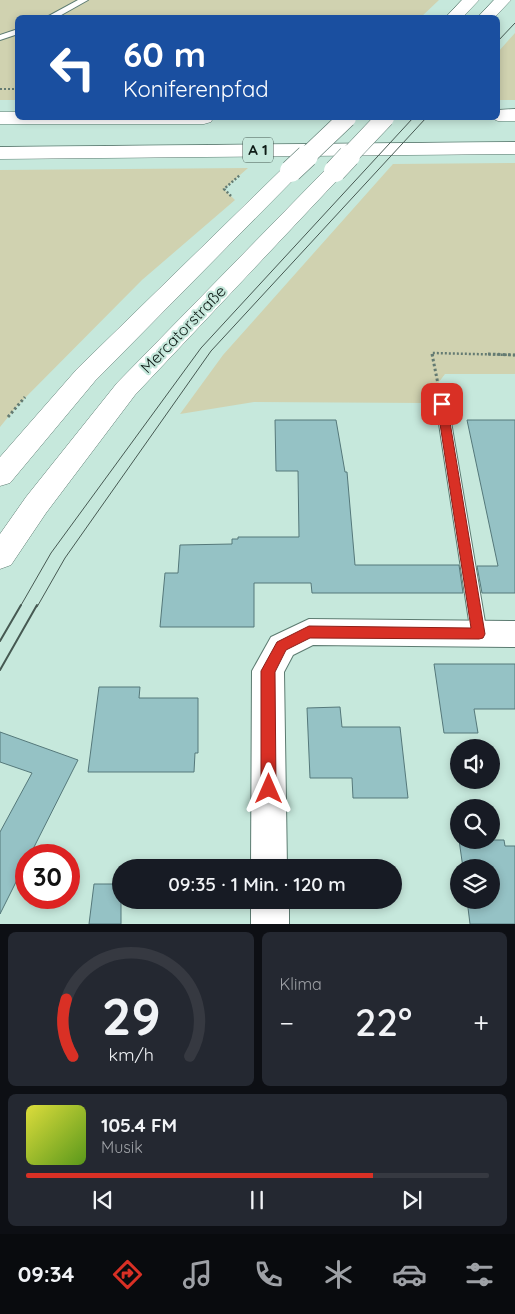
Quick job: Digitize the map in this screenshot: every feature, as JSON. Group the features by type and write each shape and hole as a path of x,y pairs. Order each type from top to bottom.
{"main road":[{"path":"456,15 471,0"},
{"path":"488,15 502,0"},
{"path":"500,116 515,115"},
{"path":"0,118 15,118"},
{"path":"0,476 86,375 345,120"},
{"name":"Mercatorstraße","path":"0,558 36,505 126,389 383,120"},
{"name":"A 1","path":"0,153 515,148"}],"street":[{"path":"269,859 268,671 282,646 309,632 515,634"},
{"path":"270,909 270,924"}],"lane":[{"path":"55,15 84,0"},
{"path":"0,38 15,32"},
{"path":"442,404 479,634"}],"path":[{"path":"0,89 15,89"},
{"path":"224,189 242,173"},
{"path":"442,404 432,353 515,355"}],"green space":[{"path":"0,0 439,0 423,15 15,15 15,100 0,100"},
{"path":"515,33 515,100 500,100 500,50"},
{"path":"515,163 515,374 445,374 423,403 254,402 180,414 223,355 393,164"},
{"path":"248,168 224,189 235,200 142,280 17,406 0,427 0,170"}],"building":[{"path":"275,420 336,420 345,472 347,472 355,565 459,565 463,593 312,593 311,583 254,583 254,627 160,627 165,573 178,573 180,545 232,544 232,539 238,539 238,537 299,537 298,471 276,471"},
{"path":"467,420 515,420 515,593 482,593 477,566 498,566"},
{"path":"434,664 515,664 515,709 474,709 478,733 444,733"},
{"path":"99,687 140,687 139,698 198,698 198,753 195,753 194,772 88,772"},
{"path":"340,707 342,727 400,727 408,798 353,798 352,778 310,778 307,708"},
{"path":"0,732 78,760 36,844 15,844 15,884 0,914 0,832 32,773 0,762"},
{"path":"500,840 504,840 505,846 515,846 515,924 470,924 468,909 500,909 500,859 462,859 460,849 500,849"},
{"path":"94,884 112,884 112,909 121,909 121,924 89,924"}],"tram line":[{"path":"500,39 515,23"},
{"path":"20,607 51,553 201,348 411,120"},
{"path":"37,607 65,558 211,351 424,120"},
{"path":"0,641 21,605"},
{"path":"0,670 37,605"}],"route":[{"path":"269,789 268,671 282,646 309,632 479,634 442,404"}]}
